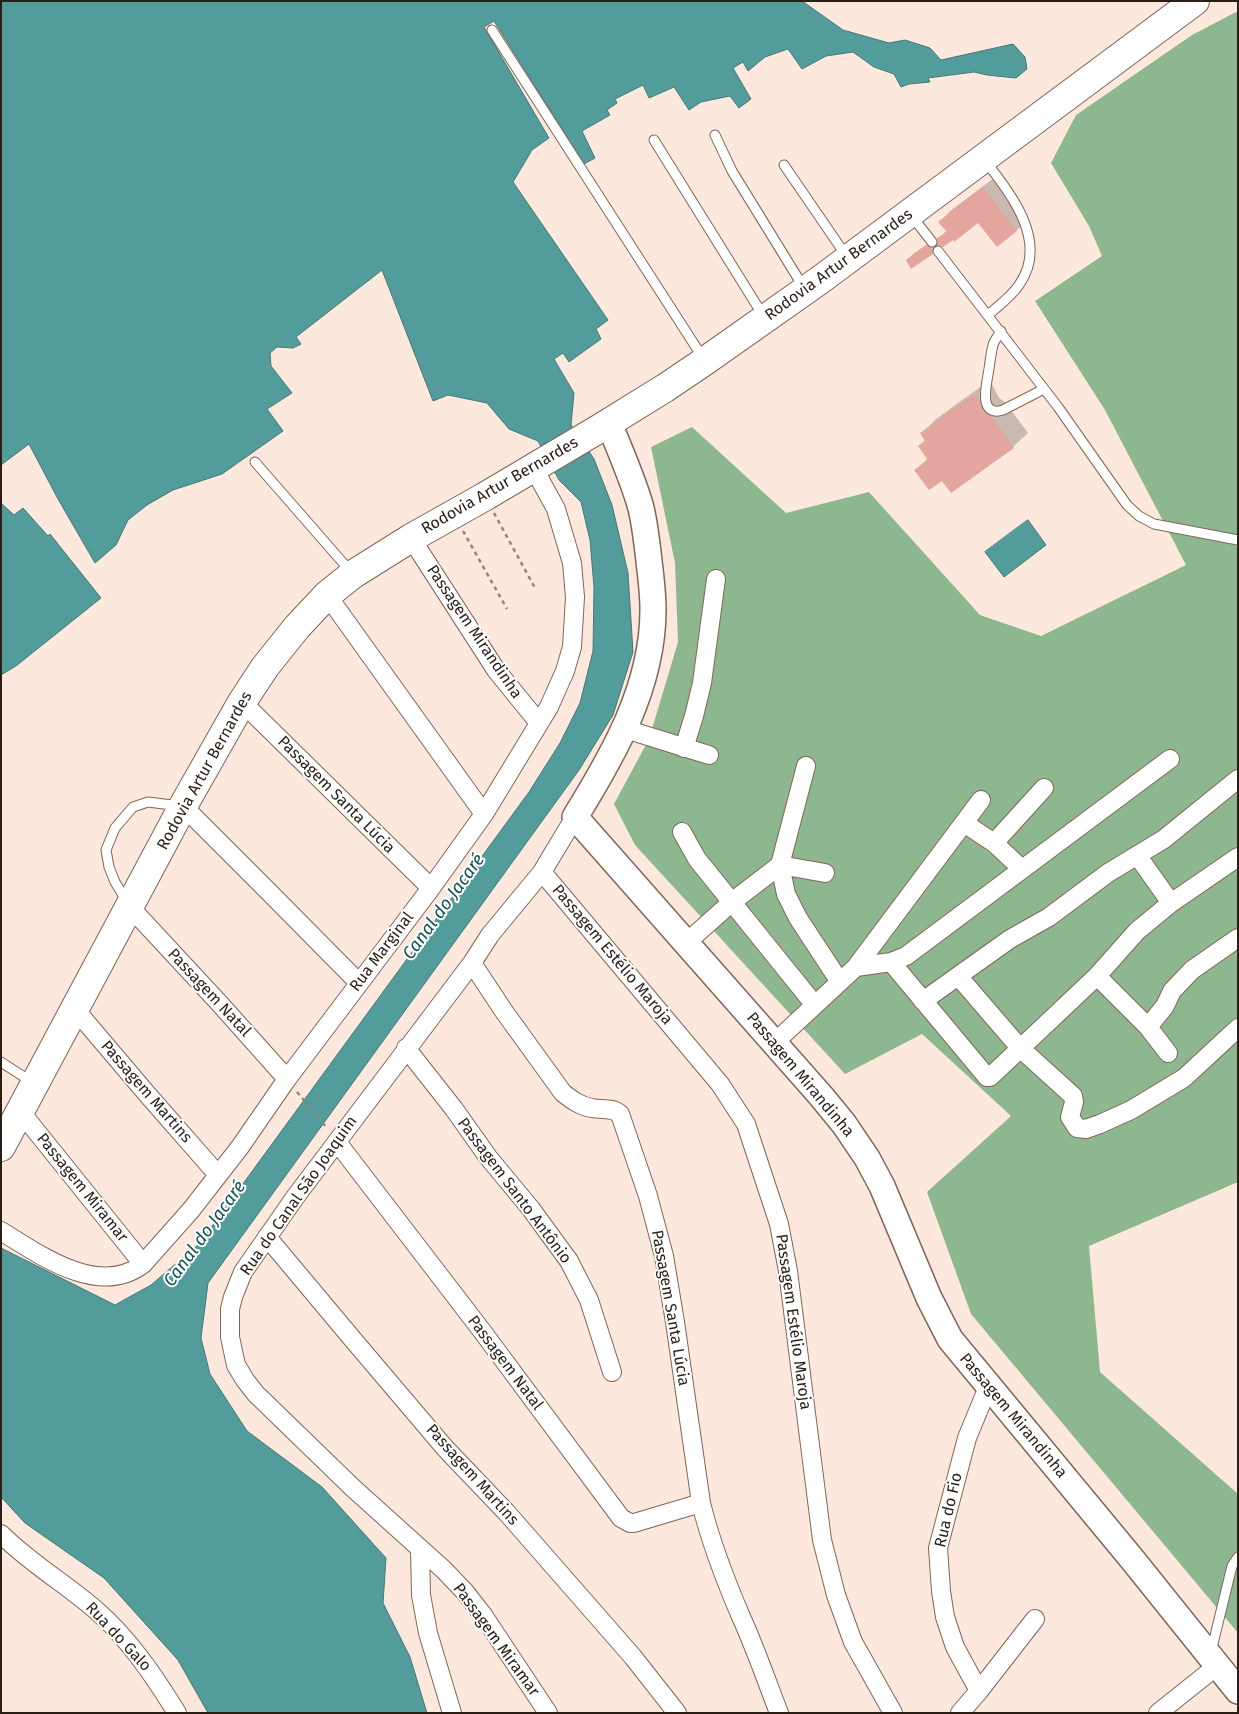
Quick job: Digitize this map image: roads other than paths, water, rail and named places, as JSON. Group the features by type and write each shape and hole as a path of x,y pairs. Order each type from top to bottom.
{"main road":[{"name":"Rodovia Artur Bernardes","path":"1,1147 183,806 242,702 265,667 297,627 327,595 352,575 410,538 453,515 603,426 705,361 849,259 1195,1"}],"street":[{"path":"575,817 604,771 635,704 647,664 653,612 652,586 642,510 636,492 603,426"},
{"name":"Rua Marginal","path":"1,1231 71,1271 111,1276 135,1271 180,1224 290,1082 359,983 484,814 549,707 565,671 572,647 575,597 572,563 556,509 537,465"},
{"name":"Passagem Mirandinha","path":"410,538 496,670 539,723"},
{"path":"684,748 702,683 716,578"},
{"path":"327,595 484,814"},
{"name":"Passagem Santa Lúcia","path":"242,702 431,888"},
{"path":"625,729 709,755"},
{"path":"856,967 891,962 906,956 1170,759"},
{"path":"806,766 780,865 786,894 798,918 840,982"},
{"path":"923,1001 1010,939 1049,917 1108,873 1164,839 1238,779"},
{"path":"994,843 1044,788"},
{"path":"774,1043 856,967 981,800"},
{"path":"183,806 359,983"},
{"name":"Passagem Mirandinha","path":"575,817 844,1124 867,1158 882,1186 929,1298 950,1340 1132,1559 1238,1691"},
{"name":"Rua do Canal São Joaquim","path":"420,1549 353,1488 256,1394 236,1364 230,1337 230,1310 243,1272 332,1135 406,1048 472,963 490,935 542,872 575,817"},
{"path":"964,823 994,843 1022,869"},
{"path":"682,832 696,859 814,1004"},
{"path":"1137,855 1171,903"},
{"path":"891,962 987,1077 990,1077 1097,976 1138,931 1171,903 1238,857"},
{"path":"686,943 732,902 780,865 825,873"},
{"name":"Passagem Estélio Maroja","path":"542,872 720,1084 746,1124 779,1224 788,1271 822,1540 836,1595 853,1642 893,1713"},
{"name":"Passagem Natal","path":"130,907 290,1082"},
{"path":"1148,1027 1165,1006 1172,992 1192,970 1238,938"},
{"name":"Passagem Santa Lúcia","path":"472,963 503,1010 563,1092 582,1105 593,1108 612,1109 620,1114 648,1196 664,1256 701,1504 706,1524 729,1592 779,1713"},
{"path":"958,976 1020,1048 1073,1096 1074,1102 1070,1117 1076,1128 1086,1130 1131,1110 1184,1078 1238,1028"},
{"path":"1097,976 1148,1027 1168,1053"},
{"name":"Passagem Martins","path":"74,1008 218,1175"},
{"name":"Passagem Santo Antônio","path":"406,1048 569,1261 589,1300 612,1372"},
{"name":"Passagem Miramar","path":"20,1112 143,1264"},
{"name":"Passagem Natal","path":"332,1135 482,1331 621,1518 634,1523 701,1504"},
{"name":"Passagem Martins","path":"267,1237 446,1448 507,1513 633,1657 677,1713"},
{"name":"Rua do Fio","path":"979,1691 955,1647 945,1618 940,1591 938,1548 967,1438 988,1387"},
{"name":"Rua do Galo","path":"1,1534 32,1561 98,1612 151,1672 177,1713"},
{"path":"420,1549 421,1595 428,1634 452,1713"},
{"name":"Passagem Miramar","path":"420,1549 444,1570 483,1615 548,1713"},
{"path":"960,1713 1035,1619"},
{"path":"1158,1713 1213,1662"}],"lane":[{"path":"492,30 705,361"},
{"path":"715,135 732,171 805,291"},
{"path":"654,140 765,319"},
{"path":"983,158 1023,216 1027,227 1030,248 1029,261 1019,285 988,315"},
{"path":"784,165 849,259"},
{"path":"910,213 932,242"},
{"path":"938,251 1044,389 1122,498 1139,516 1154,524 1238,540"},
{"path":"1000,332 993,345 985,401 988,407 997,412 1044,389"},
{"path":"256,462 352,575"},
{"path":"130,907 115,882 109,867 106,850 115,828 132,807 148,802 183,806"},
{"path":"1,1062 35,1084"},
{"path":"1213,1662 1232,1566 1238,1557"}],"water":[{"path":"1,1 802,1 843,30 889,43 905,40 930,48 941,60 1013,44 1025,57 1027,69 1016,78 974,72 928,78 930,82 909,84 901,87 894,74 874,67 853,52 826,56 802,69 788,49 765,57 748,71 743,62 733,68 751,99 739,108 730,96 701,102 689,110 674,87 649,98 643,85 615,99 617,103 607,110 610,115 582,131 595,158 584,164 494,21 484,27 549,138 532,150 513,182 608,320 596,329 601,339 569,362 563,353 554,359 574,393 571,425 594,459 612,505 628,573 633,652 613,715 579,770 208,1283 201,1338 210,1374 247,1431 322,1487 386,1558 383,1603 410,1657 427,1713 208,1713 178,1660 104,1578 25,1523 1,1497 1,1248 115,1305 151,1285 199,1244 529,792 560,743 580,703 593,651 594,587 590,540 581,502 559,480 538,441 509,429 487,403 448,395 433,401 382,270 296,337 301,344 293,348 277,347 270,353 271,366 292,393 267,409 283,431 222,474 173,490 147,505 128,520 116,545 95,563 29,444 1,465"},
{"path":"1,503 14,515 23,508 48,536 50,534 101,598 16,666 1,675"},
{"path":"1028,520 1046,545 1004,577 985,552"}],"water label":[{"name":"Canal do Jacaré","path":"444,907"},
{"name":"Canal do Jacaré","path":"205,1234"}]}
